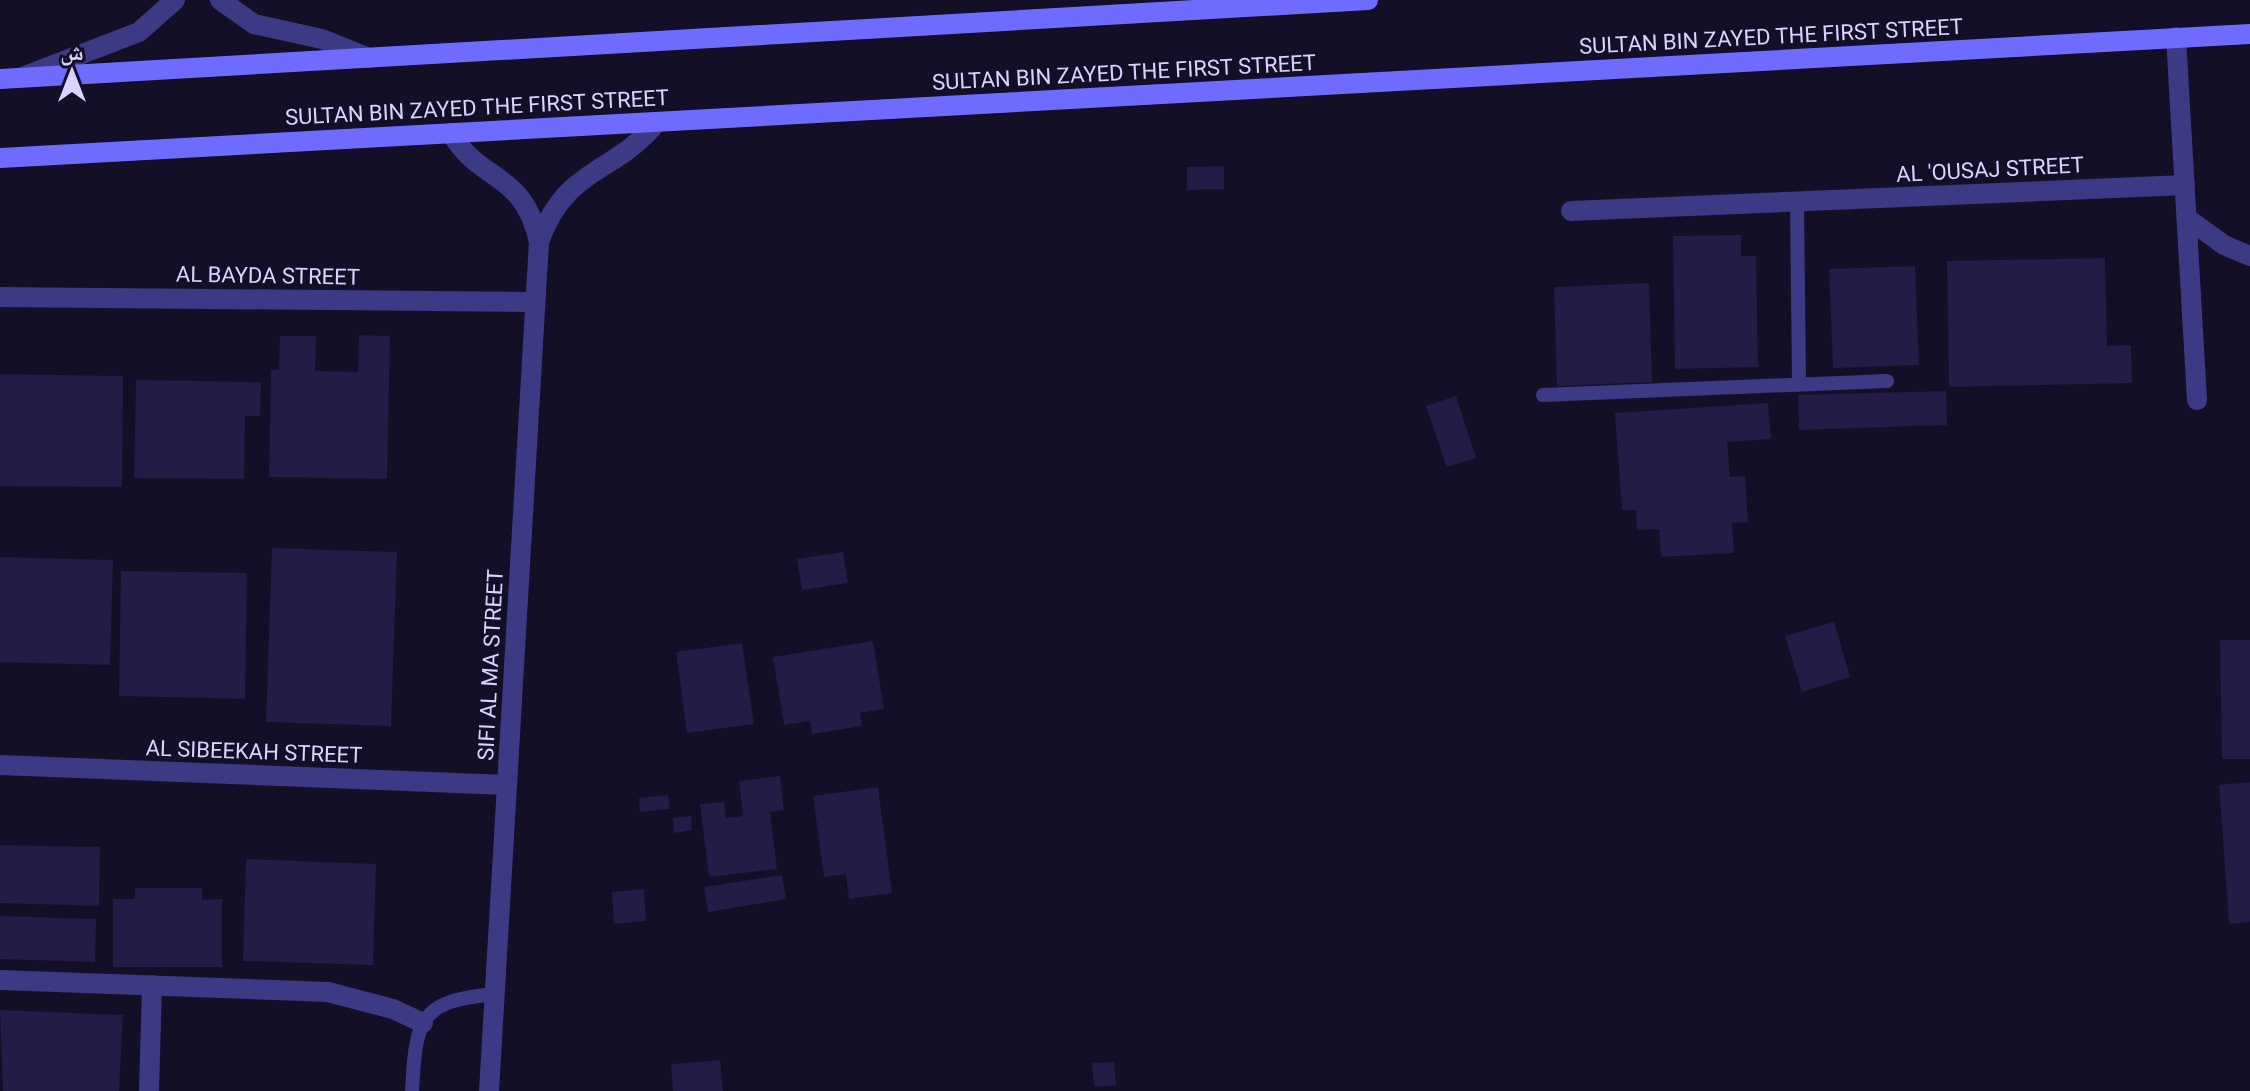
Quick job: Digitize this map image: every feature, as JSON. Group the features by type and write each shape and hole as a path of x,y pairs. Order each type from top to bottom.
{"main road":[{"path":"0,79 1368,0"},
{"name":"SULTAN BIN ZAYED THE FIRST STREET","path":"0,158 2250,34"}],"street":[{"path":"22,77 139,32 175,0"},
{"path":"220,0 254,24 322,39 369,58"},
{"path":"2176,37 2197,400"},
{"name":"SIFI AL MA STREET","path":"489,1091 539,242 545,223 568,191 582,178 631,149 657,122"},
{"name":"SIFI AL MA STREET","path":"451,133 469,158 509,183 520,196 532,218 539,242"},
{"name":"AL 'OUSAJ STREET","path":"1571,211 2185,185"},
{"path":"2187,218 2224,245 2250,256"},
{"name":"AL BAYDA STREET","path":"0,297 535,302"},
{"name":"AL SIBEEKAH STREET","path":"0,765 507,785"},
{"path":"0,980 328,992 393,1009 423,1023"},
{"path":"149,1091 152,985"}],"lane":[{"path":"1797,202 1799,384"},
{"path":"1543,395 1887,381"},
{"path":"412,1091 414,1046 423,1023 432,1011 455,998 495,994"}],"building":[{"path":"1224,166 1224,189 1187,190 1187,167"},
{"path":"1741,235 1741,256 1756,256 1758,367 1675,369 1673,236"},
{"path":"2105,258 2107,346 2131,345 2132,383 1949,387 1947,261"},
{"path":"1915,266 1919,365 1833,368 1829,269"},
{"path":"1649,283 1652,382 1557,386 1554,287"},
{"path":"359,335 390,336 387,479 269,477 271,370 279,370 280,336 316,336 315,371 358,372"},
{"path":"0,374 123,376 122,487 0,486"},
{"path":"136,380 261,382 260,416 245,416 244,479 134,478"},
{"path":"1946,391 1947,425 1799,430 1798,395"},
{"path":"1456,396 1476,458 1447,467 1426,406"},
{"path":"1768,403 1771,439 1727,442 1730,477 1745,476 1748,522 1732,523 1734,553 1661,557 1659,529 1637,530 1636,510 1622,510 1615,413"},
{"path":"272,548 397,552 391,726 266,722"},
{"path":"843,552 848,583 802,590 797,559"},
{"path":"0,557 113,560 110,665 0,662"},
{"path":"121,571 247,573 245,699 119,696"},
{"path":"1834,622 1850,677 1802,692 1785,636"},
{"path":"2220,640 2250,640 2250,759 2222,759"},
{"path":"873,641 884,709 860,713 862,726 812,734 810,721 784,725 773,657"},
{"path":"742,643 754,724 687,733 676,652"},
{"path":"780,776 784,810 770,812 777,869 709,877 700,804 724,802 726,818 743,816 739,781"},
{"path":"2250,782 2250,922 2229,924 2219,785"},
{"path":"878,787 892,893 849,899 846,874 824,877 813,796"},
{"path":"668,795 670,809 640,812 639,798"},
{"path":"691,816 692,830 674,833 673,818"},
{"path":"0,845 100,847 99,906 0,903"},
{"path":"246,859 376,864 373,965 243,961"},
{"path":"782,875 786,899 708,912 704,887"},
{"path":"135,888 202,888 202,900 222,899 222,967 113,967 113,899 135,899"},
{"path":"644,889 646,921 614,924 612,892"},
{"path":"0,916 96,919 95,962 0,959"},
{"path":"0,1010 123,1015 119,1091 3,1091"},
{"path":"720,1060 723,1091 673,1091 671,1064"},
{"path":"1114,1062 1116,1085 1094,1087 1092,1063"}]}
